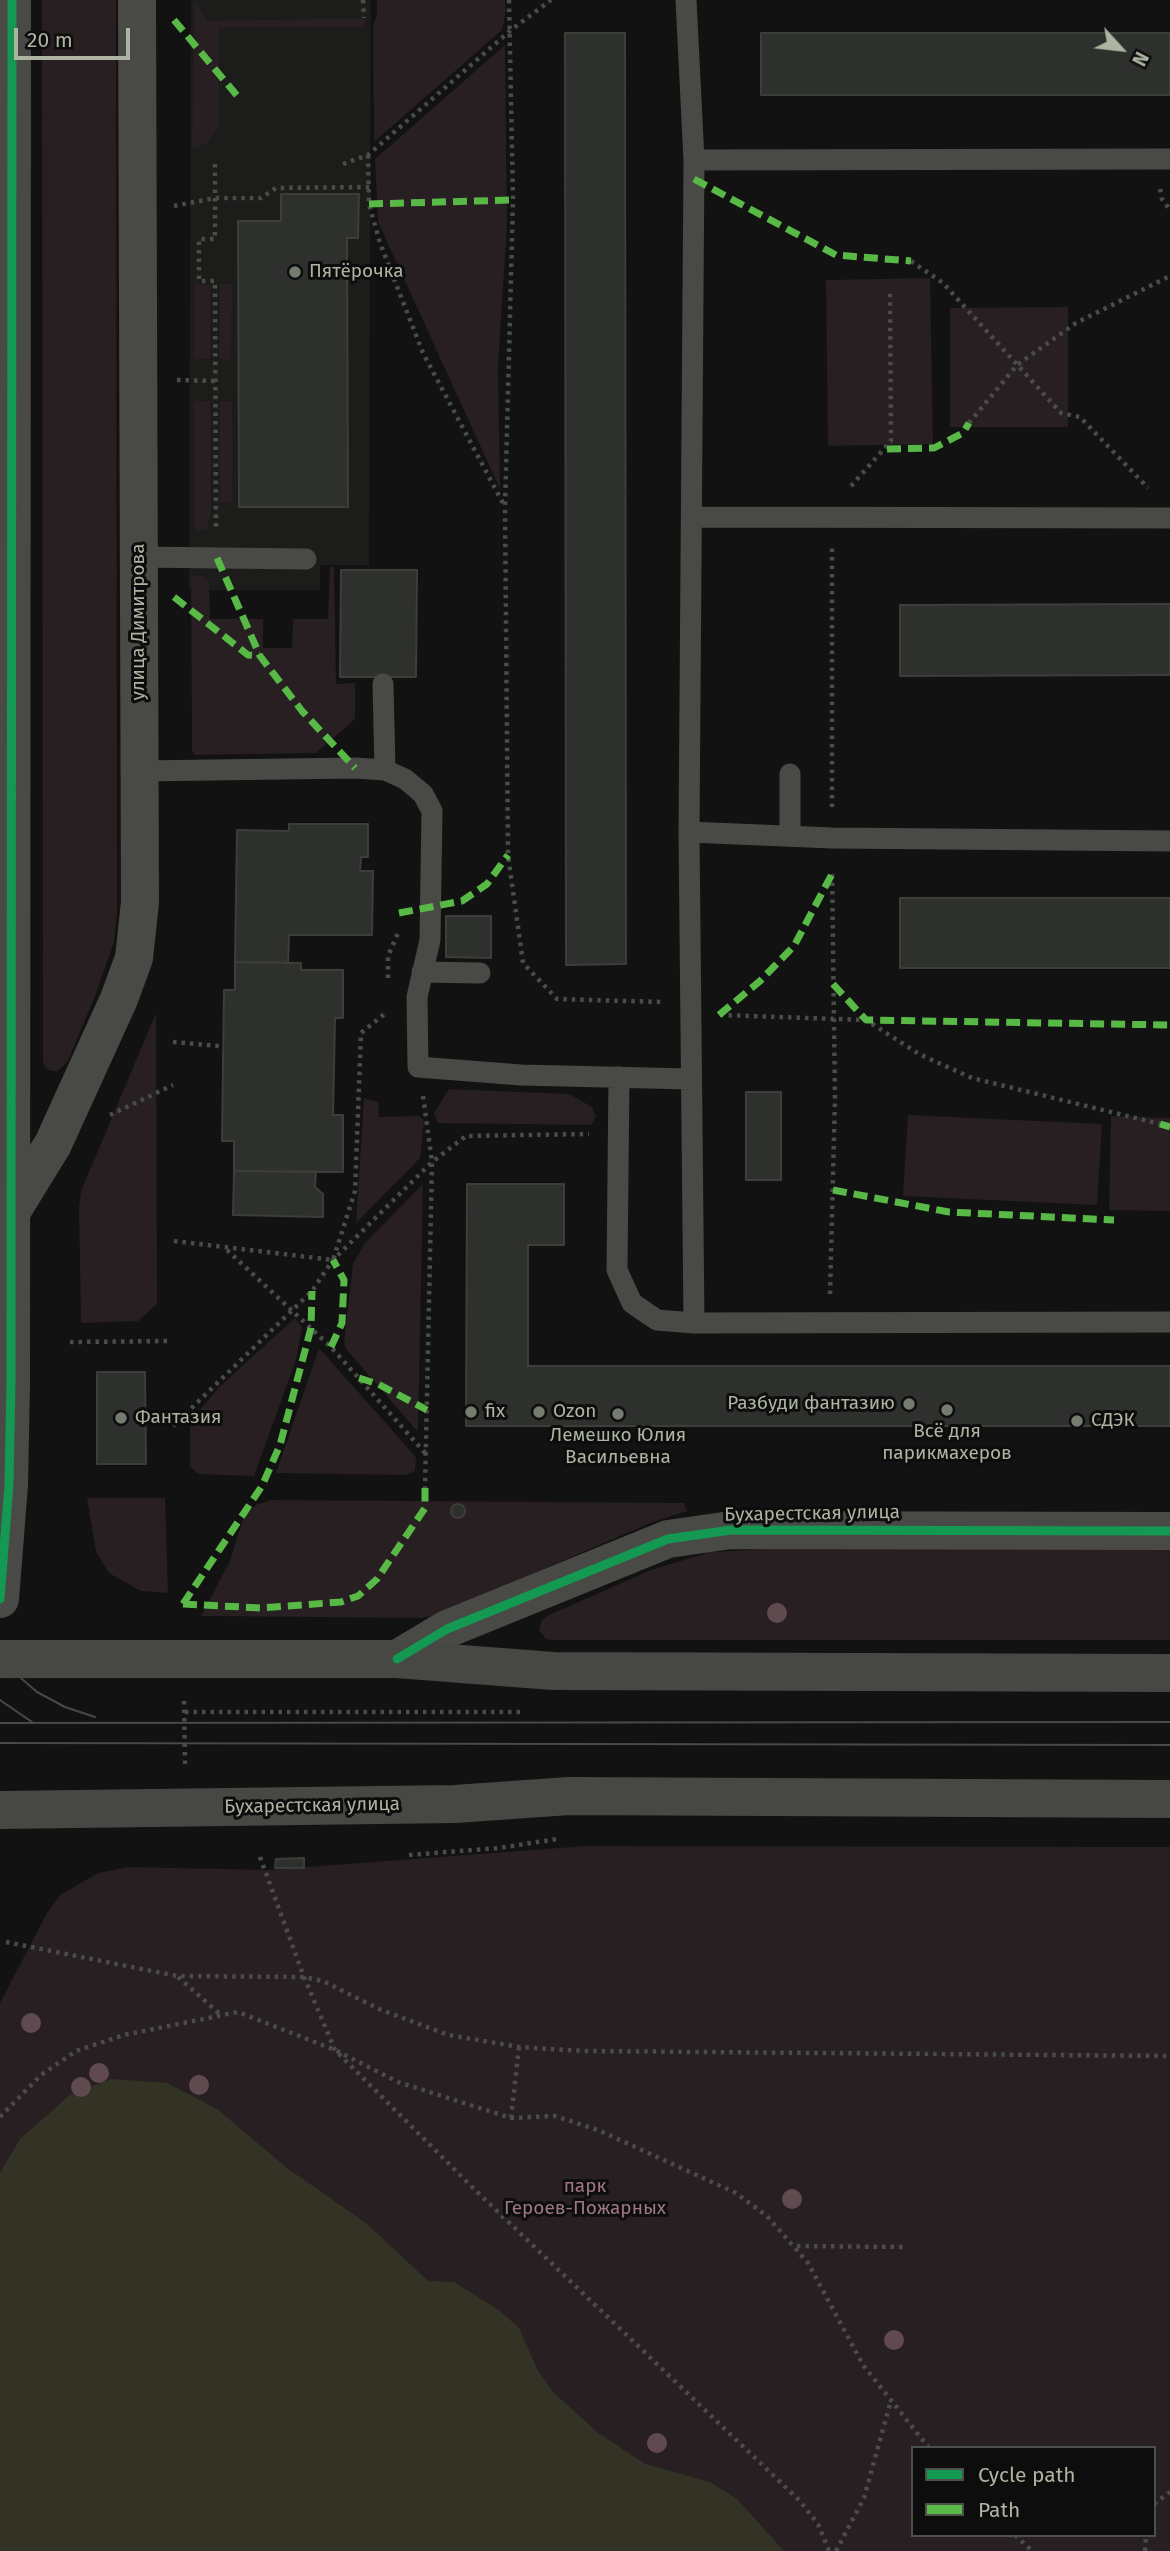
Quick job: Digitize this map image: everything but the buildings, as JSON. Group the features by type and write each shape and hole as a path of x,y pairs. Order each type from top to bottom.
{"main road":[{"path":"0,1659 397,1659 554,1671 1170,1673"},
{"name":"Бухарестская улица","path":"0,1810 455,1804 569,1797 1170,1798"}],"street":[{"path":"0,1599 9,1485 12,0"},
{"name":"улица Димитрова","path":"10,1214 52,1144 134,958 141,902 137,0"},
{"name":"Бухарестская улица","path":"397,1659 447,1629 668,1539 731,1530 1170,1531"}],"lane":[{"path":"686,0 694,160 689,832 694,1323"},
{"path":"694,160 1170,159"},
{"path":"692,517 831,518 1166,513"},
{"path":"138,557 306,559"},
{"path":"383,684 385,770"},
{"path":"140,771 385,770 405,779 423,794 432,811 430,940 416,997 418,1067 690,1079"},
{"path":"789,836 790,774"},
{"path":"689,832 832,838 1170,841"},
{"path":"422,972 481,974"},
{"path":"619,1077 617,1270 632,1303 657,1320 694,1323 1170,1322"}],"path":[{"path":"363,0 364,18"},
{"path":"509,0 513,200 505,507 508,855 523,963 558,999 676,1003 690,1018 834,1017 866,1020 919,1054 972,1078 1160,1124"},
{"path":"343,164 368,155 511,30 551,0"},
{"path":"368,155 369,204 380,243 423,353 505,507"},
{"path":"215,164 215,239 199,239 199,281 215,281 217,558"},
{"path":"173,206 215,198 261,198 276,188 369,187"},
{"path":"911,261 943,283 1061,413 1080,417 1166,513"},
{"path":"969,423 1017,365 1076,323 1170,276"},
{"path":"829,1323 834,1017 831,507 891,441 890,291"},
{"path":"174,380 215,381"},
{"path":"388,990 388,957 399,922"},
{"path":"333,1260 355,1191 360,1033 387,1013 387,1002"},
{"path":"173,1042 219,1046"},
{"path":"418,1067 432,1162 425,1488"},
{"path":"107,1116 173,1085"},
{"path":"173,1426 312,1291 333,1260 432,1162 466,1136 618,1133"},
{"path":"174,1241 227,1250 333,1260"},
{"path":"227,1250 293,1308 426,1454"},
{"path":"70,1342 172,1341"},
{"path":"184,1701 185,1764"},
{"path":"185,1712 524,1712"},
{"path":"260,1857 304,1977 335,2050 474,2189 799,2500 818,2524 829,2551"},
{"path":"6,1942 177,1976 304,1977 323,1981 379,2009 448,2035 519,2047 583,2051 1170,2056"},
{"path":"177,1976 221,2015"},
{"path":"0,2117 41,2075 76,2051 124,2035 238,2012 335,2050 398,2082 511,2118 555,2116 673,2162 736,2193 767,2216 796,2246 856,2354 891,2403 927,2446"},
{"path":"511,2118 519,2047"},
{"path":"796,2246 904,2247"},
{"path":"836,2551 863,2498 891,2403"},
{"path":"1017,2537 1032,2551"}],"shaded area":[{"path":"191,0 371,0 369,565 320,565 320,590 189,590"},
{"path":"111,2079 167,2083 217,2109 287,2168 366,2223 428,2281 454,2282 499,2310 519,2328 537,2369 552,2391 597,2432 645,2464 710,2482 737,2499 784,2551 0,2551 0,2173 20,2139 70,2095"}],"green space":[{"path":"42,0 116,0 117,913 114,942 95,996 68,1061 58,1071 45,1068 43,1061"},
{"path":"195,0 207,21 364,18 364,27 219,27 219,125 208,143 192,149"},
{"path":"377,0 505,0 506,11 502,30 374,142 373,25 377,15"},
{"path":"505,45 507,225 498,366 500,489 378,222 375,159"},
{"path":"930,278 933,444 828,446 826,280"},
{"path":"194,284 211,285 210,359 194,359"},
{"path":"220,284 232,284 231,360 219,359"},
{"path":"1068,307 1068,427 950,427 950,308"},
{"path":"194,401 210,401 211,511 207,529 195,532"},
{"path":"220,401 232,401 232,503 219,502"},
{"path":"330,567 334,567 336,684 355,683 355,719 316,753 195,755 192,751 191,575 202,576 209,584 210,619 263,619 263,648 292,648 293,619 328,619"},
{"path":"156,1013 157,1304 138,1321 81,1323 81,1191"},
{"path":"449,1089 569,1094 592,1107 596,1116 591,1125 438,1123 434,1113"},
{"path":"364,1098 378,1102 379,1117 419,1116 424,1120 420,1158 356,1223"},
{"path":"908,1115 1102,1124 1097,1205 903,1196"},
{"path":"1111,1116 1170,1118 1170,1211 1109,1210"},
{"path":"423,1184 418,1432 346,1349 344,1342 353,1264 365,1243"},
{"path":"295,1318 302,1327 296,1360 254,1476 198,1474 190,1466 190,1422 219,1387"},
{"path":"319,1348 416,1457 415,1471 406,1475 276,1473"},
{"path":"87,1498 165,1498 168,1593 141,1591 109,1573 96,1552"},
{"path":"271,1500 684,1503 687,1511 653,1522 436,1615 422,1618 201,1616 230,1561 244,1516 256,1505"},
{"path":"770,1549 1170,1549 1170,1640 551,1640 546,1639 539,1630 542,1620 549,1615 651,1570 710,1552"},
{"name":"парк Героев-Пожарных","path":"585,1846 1170,1847 1170,2551 0,2551 0,2003 47,1913 60,1895 98,1873 128,1867 268,1870"}],"tram line":[{"path":"0,1660 37,1692 65,1707 95,1717"},
{"path":"0,1700 32,1722"},
{"path":"0,1723 1170,1722"},
{"path":"0,1743 1170,1745"}],"marked path":[{"path":"174,20 239,98"},
{"path":"694,179 836,255 911,261"},
{"path":"369,204 513,200"},
{"path":"887,449 934,448 963,433 969,423"},
{"path":"217,558 260,656 302,711 355,768"},
{"path":"174,597 248,655 260,656"},
{"path":"399,913 462,901 487,884 508,855"},
{"path":"719,1015 760,981 794,946 832,874"},
{"path":"833,984 866,1020 1170,1025"},
{"path":"1160,1124 1170,1127"},
{"path":"833,1190 949,1212 1114,1220"},
{"path":"331,1347 342,1323 344,1280 333,1260"},
{"path":"183,1604 262,1486 280,1445 311,1328 312,1291"},
{"path":"359,1378 378,1384 427,1410"},
{"path":"183,1604 261,1608 341,1602 358,1596 377,1579 425,1508 425,1488"}],"cycle path":[{"path":"0,1599 9,1485 11,1384 12,0"},
{"path":"397,1659 447,1629 668,1539 731,1530 1170,1531"}],"place":[{"name":"Пятёрочка","path":"295,272"},
{"name":"Разбуди фантазию","path":"909,1404"},
{"name":"Всё для парикмахеров","path":"947,1410"},
{"name":"fix","path":"471,1412"},
{"name":"Ozon","path":"539,1412"},
{"name":"Лемешко Юлия Васильевна","path":"618,1414"},
{"name":"Фантазия","path":"121,1418"},
{"name":"СДЭК","path":"1077,1421"}]}
